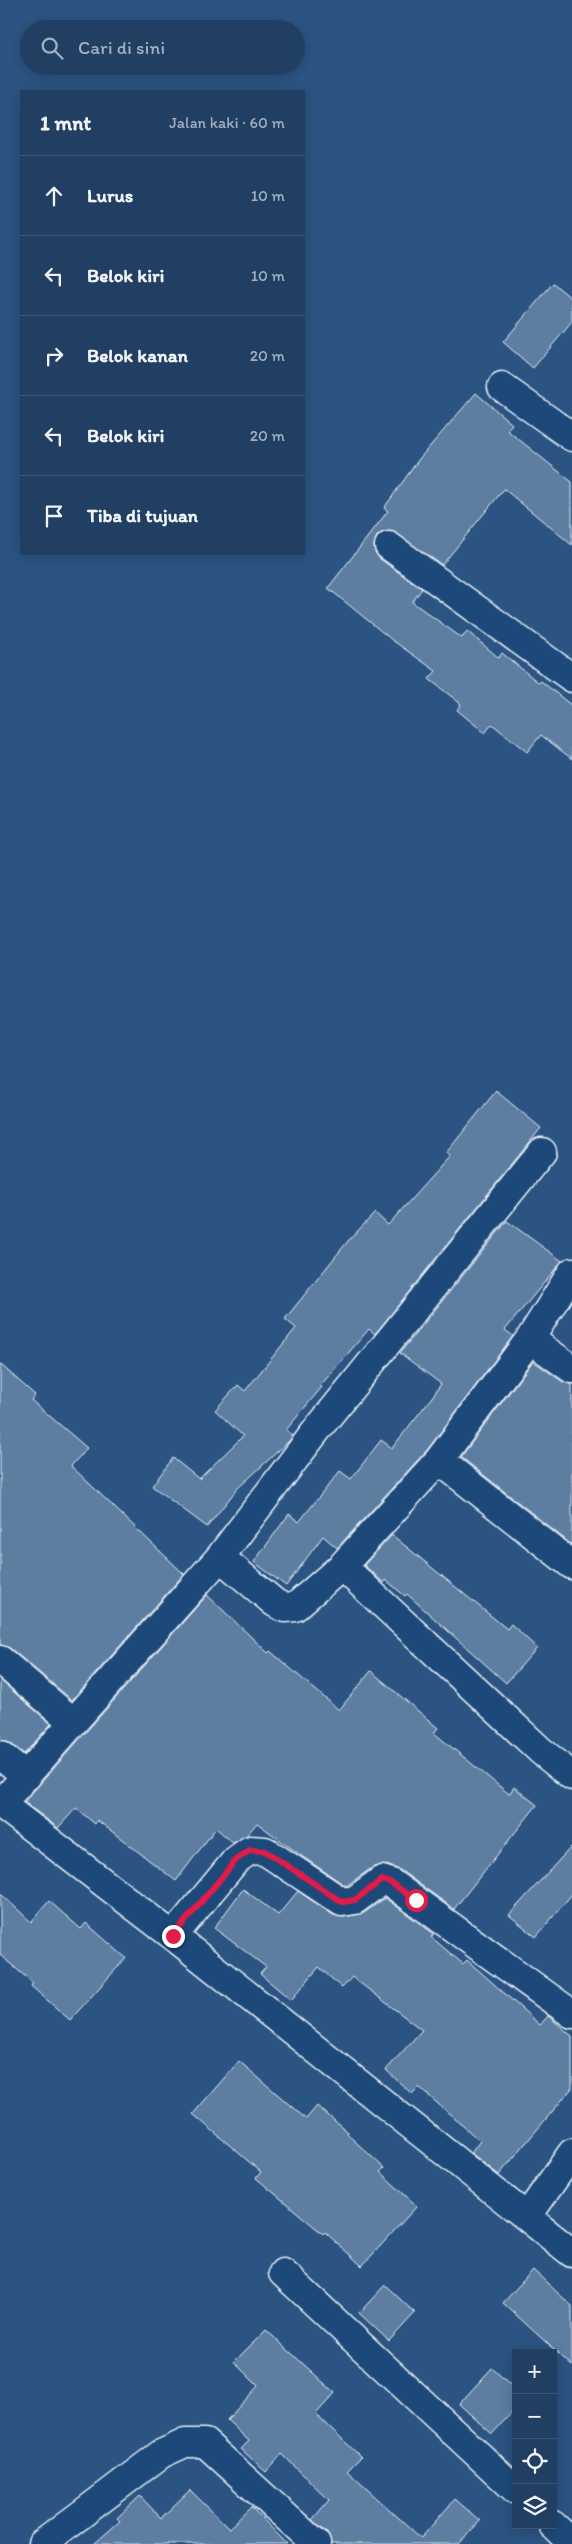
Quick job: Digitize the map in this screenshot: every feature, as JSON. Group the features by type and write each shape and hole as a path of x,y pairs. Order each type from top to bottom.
{"street":[{"path":"502,387 572,437"},
{"path":"390,546 572,678"},
{"path":"542,1152 316,1431 220,1557 72,1722 28,1776 0,1805 173,1936 572,2253"},
{"path":"220,1557 275,1603 284,1608 295,1607 342,1566 439,1460 530,1339 572,1272"},
{"path":"530,1339 572,1369"},
{"path":"439,1460 572,1565"},
{"path":"342,1566 541,1751 572,1776"},
{"path":"0,1660 72,1722"},
{"path":"0,1755 28,1776"},
{"path":"173,1936 236,1860 250,1850 265,1851 342,1902 355,1900 382,1880 391,1883 572,2014"},
{"path":"527,2217 572,2153"},
{"path":"283,2273 512,2486"},
{"path":"42,2544 160,2454 185,2443 205,2443 316,2544"},
{"path":"557,2529 572,2543"}],"building":[{"path":"553,283 572,299 572,322 533,368 503,342"},
{"path":"476,393 512,424 507,430 572,482 572,545 504,489 442,565 391,531 383,532 377,536 374,544 375,552 380,559 422,589 412,602 462,638 467,631 499,658 502,653 539,683 541,681 572,706 572,759 541,735 527,752 492,724 485,733 457,710 461,704 429,679 436,671 392,640 328,588 388,511 384,508 419,459"},
{"path":"496,1091 541,1128 375,1334 369,1329 320,1386 322,1387 286,1430 293,1436 290,1440 237,1489 207,1527 152,1486 173,1458 199,1479 243,1436 215,1410 238,1385 245,1391 296,1328 285,1319 348,1241 375,1213 388,1225 450,1156 446,1153"},
{"path":"507,1221 562,1261 505,1330 513,1336 427,1450 337,1548 323,1536 286,1586 254,1562 289,1514 299,1522 340,1471 351,1479 381,1440 392,1448 432,1397 441,1384 400,1353"},
{"path":"533,1361 563,1382 572,1384 572,1545 461,1457"},
{"path":"0,1364 35,1395 31,1400 87,1448 71,1466 184,1574 72,1700 10,1648 0,1645"},
{"path":"392,1535 507,1629 511,1624 537,1648 506,1683 407,1594 405,1596 386,1580 384,1583 364,1565"},
{"path":"207,1595 268,1653 270,1651 339,1710 371,1671 438,1728 434,1733 509,1794 514,1787 537,1805 454,1909 400,1870 387,1865 373,1867 346,1886 257,1823 246,1836 233,1843 216,1828 176,1881 97,1820 95,1824 76,1808 58,1828 24,1802"},
{"path":"0,1680 51,1724 24,1754 10,1743 0,1740"},
{"path":"572,1846 572,1894 536,1937 509,1915"},
{"path":"243,1889 278,1915 298,1891 333,1915 344,1917 364,1913 385,1898 434,1934 431,1937 463,1964 467,1960 540,2025 548,2016 572,2036 572,2088 499,2175 471,2153 480,2141 419,2087 412,2094 386,2070 422,2030 352,1977 342,1988 319,1967 291,2000 260,1974 266,1967 214,1928"},
{"path":"0,1893 31,1922 49,1901 81,1929 86,1923 126,1958 70,2020 31,1986 33,1983 0,1955"},
{"path":"239,2061 306,2119 317,2106 348,2132 347,2134 384,2168 380,2172 417,2206 362,2266 325,2232 323,2234 256,2178 261,2172 193,2114"},
{"path":"533,2270 572,2306 572,2366 557,2352 557,2349 553,2349 503,2303"},
{"path":"385,2285 415,2313 389,2341 359,2313"},
{"path":"266,2330 335,2393 316,2414 361,2457 347,2471 421,2538 455,2499 480,2521 459,2544 331,2544 327,2533 312,2520 329,2500 282,2454 266,2472 241,2449 249,2441 227,2420 258,2386 234,2362"},
{"path":"492,2368 512,2386 512,2412 492,2434 459,2404"},
{"path":"190,2490 229,2528 251,2507 287,2544 94,2544 120,2521 117,2518 140,2496 161,2518"}],"route":[{"path":"173,1936 236,1860 250,1850 265,1851 342,1902 350,1903 382,1880 391,1883 416,1900"}]}
